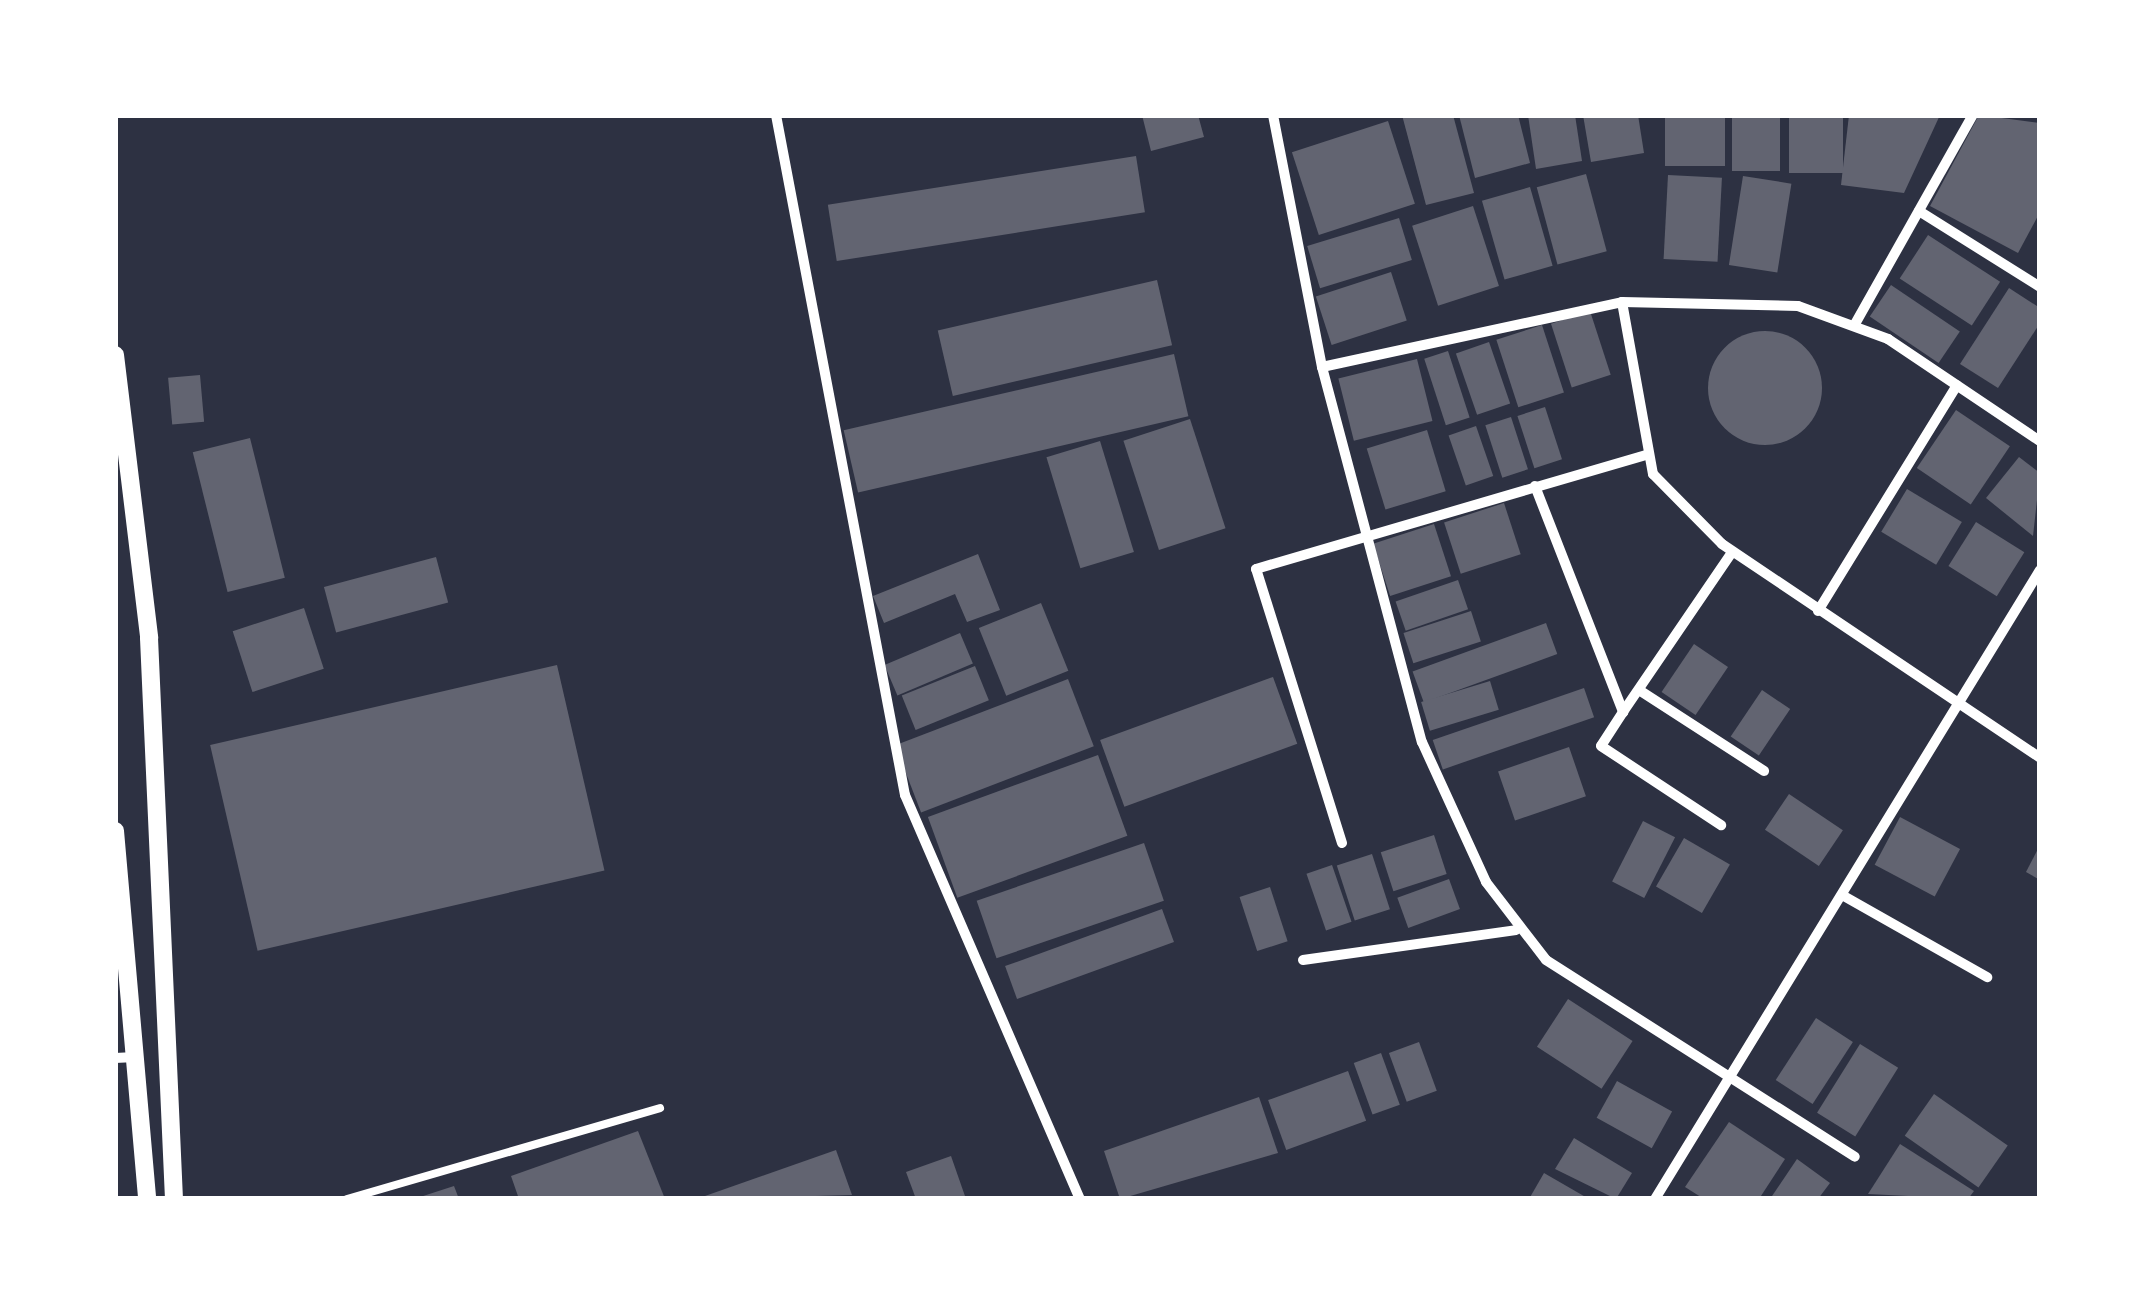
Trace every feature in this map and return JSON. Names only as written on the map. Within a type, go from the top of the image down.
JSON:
[{"type":"street","points":[[776,115],[905,794],[1080,1199]]},
{"type":"street","points":[[1273,115],[1322,367],[1422,742],[1516,930],[1546,960],[1731,1070],[1855,1157]]},
{"type":"street","points":[[1856,324],[1973,115]]},
{"type":"street","points":[[1919,211],[2040,286]]},
{"type":"street","points":[[1322,367],[1622,302],[1798,306],[1856,324],[2040,441]]},
{"type":"street","points":[[1622,302],[1653,474],[1732,552],[1959,709],[2040,758]]},
{"type":"street","points":[[115,356],[122,466],[149,638],[174,1199]]},
{"type":"street","points":[[1818,611],[1957,386]]},
{"type":"street","points":[[1342,843],[1256,570],[1367,533],[1649,454]]},
{"type":"street","points":[[1534,486],[1623,712]]},
{"type":"street","points":[[1721,825],[1601,746],[1732,552]]},
{"type":"street","points":[[1656,1199],[1731,1070],[1959,709],[2040,570]]},
{"type":"street","points":[[1639,690],[1764,772]]},
{"type":"street","points":[[115,831],[147,1199]]},
{"type":"street","points":[[1842,895],[1987,978]]},
{"type":"street","points":[[1303,960],[1516,930]]},
{"type":"street","points":[[115,1058],[135,1057]]},
{"type":"lane","points":[[347,1199],[660,1108]]},
{"type":"building","points":[[1142,115],[1198,115],[1204,137],[1151,151]]},
{"type":"building","points":[[1402,115],[1453,115],[1474,193],[1426,205]]},
{"type":"building","points":[[1459,115],[1518,115],[1530,163],[1475,178]]},
{"type":"building","points":[[1528,115],[1575,115],[1582,161],[1536,169]]},
{"type":"building","points":[[1583,115],[1638,115],[1644,153],[1591,162]]},
{"type":"building","points":[[1665,115],[1725,115],[1725,166],[1665,166]]},
{"type":"building","points":[[1732,115],[1780,115],[1780,171],[1732,171]]},
{"type":"building","points":[[1789,115],[1843,115],[1843,173],[1789,173]]},
{"type":"building","points":[[1849,115],[1940,115],[1904,193],[1841,185]]},
{"type":"building","points":[[1979,115],[2040,123],[2040,212],[2018,253],[1930,206]]},
{"type":"building","points":[[1388,121],[1415,204],[1319,235],[1292,152]]},
{"type":"building","points":[[1136,156],[1145,212],[837,261],[828,205]]},
{"type":"building","points":[[1586,174],[1607,251],[1557,264],[1537,187]]},
{"type":"building","points":[[1668,175],[1722,178],[1718,262],[1664,259]]},
{"type":"building","points":[[1743,176],[1791,184],[1777,273],[1729,265]]},
{"type":"building","points":[[1530,187],[1553,266],[1505,280],[1482,201]]},
{"type":"building","points":[[1473,206],[1499,286],[1438,306],[1412,226]]},
{"type":"building","points":[[1399,218],[1412,260],[1320,288],[1307,246]]},
{"type":"building","points":[[1928,235],[2000,282],[1972,325],[1900,279]]},
{"type":"building","points":[[1391,272],[1407,321],[1332,345],[1316,296]]},
{"type":"building","points":[[1157,280],[1172,345],[953,396],[938,331]]},
{"type":"building","points":[[1891,285],[1960,331],[1939,363],[1870,317]]},
{"type":"building","points":[[2009,288],[2040,308],[2040,323],[1998,388],[1960,364]]},
{"type":"building","points":[[1590,311],[1611,375],[1572,387],[1551,324]]},
{"type":"building","points":[[1542,325],[1564,393],[1518,407],[1496,340]]},
{"type":"building","points":[[1765,331],[1787,335],[1805,348],[1818,366],[1822,388],[1818,410],[1805,428],[1787,441],[1765,445],[1743,441],[1725,428],[1712,410],[1708,388],[1712,366],[1725,348],[1743,335]]},
{"type":"building","points":[[1489,342],[1510,403],[1477,415],[1456,353]]},
{"type":"building","points":[[1448,351],[1470,418],[1446,425],[1424,359]]},
{"type":"building","points":[[1174,354],[1188,416],[858,493],[844,430]]},
{"type":"building","points":[[1417,359],[1432,421],[1354,441],[1338,379]]},
{"type":"building","points":[[200,375],[204,422],[172,425],[168,378]]},
{"type":"building","points":[[1545,407],[1562,459],[1534,468],[1517,416]]},
{"type":"building","points":[[1956,410],[2010,446],[1971,504],[1917,468]]},
{"type":"building","points":[[1511,417],[1528,469],[1502,478],[1485,425]]},
{"type":"building","points":[[1190,419],[1226,528],[1159,550],[1123,441]]},
{"type":"building","points":[[1476,426],[1493,476],[1466,486],[1449,435]]},
{"type":"building","points":[[1427,430],[1446,491],[1385,510],[1367,448]]},
{"type":"building","points":[[250,438],[285,578],[228,592],[193,452]]},
{"type":"building","points":[[1100,441],[1134,552],[1080,568],[1046,457]]},
{"type":"building","points":[[2019,457],[2040,473],[2033,536],[1986,498]]},
{"type":"building","points":[[1907,489],[1962,522],[1936,565],[1881,532]]},
{"type":"building","points":[[1504,503],[1521,554],[1461,574],[1444,522]]},
{"type":"building","points":[[1976,522],[2024,552],[1997,596],[1948,566]]},
{"type":"building","points":[[1434,524],[1451,576],[1390,596],[1373,544]]},
{"type":"building","points":[[978,554],[1000,610],[967,622],[955,594],[884,623],[873,596]]},
{"type":"building","points":[[436,557],[448,602],[336,632],[324,587]]},
{"type":"building","points":[[1458,580],[1468,609],[1406,631],[1396,601]]},
{"type":"building","points":[[1041,603],[1068,671],[1006,696],[979,628]]},
{"type":"building","points":[[304,608],[324,669],[252,692],[233,631]]},
{"type":"building","points":[[1471,611],[1481,641],[1413,663],[1403,633]]},
{"type":"building","points":[[1546,623],[1557,654],[1424,703],[1413,672]]},
{"type":"building","points":[[960,633],[973,663],[897,695],[885,665]]},
{"type":"building","points":[[1694,644],[1728,667],[1696,715],[1662,692]]},
{"type":"building","points":[[557,665],[604,871],[258,951],[210,745]]},
{"type":"building","points":[[975,666],[989,700],[916,730],[902,696]]},
{"type":"building","points":[[1273,677],[1297,744],[1124,807],[1100,740]]},
{"type":"building","points":[[1068,679],[1094,746],[921,813],[895,745]]},
{"type":"building","points":[[1490,681],[1499,710],[1430,731],[1421,702]]},
{"type":"building","points":[[1584,688],[1594,717],[1443,769],[1433,740]]},
{"type":"building","points":[[1762,690],[1790,709],[1759,755],[1731,736]]},
{"type":"building","points":[[1569,747],[1586,796],[1515,821],[1498,771]]},
{"type":"building","points":[[1098,755],[1127,836],[957,898],[928,817]]},
{"type":"building","points":[[1789,794],[1843,830],[1819,866],[1765,830]]},
{"type":"building","points":[[1900,817],[1960,849],[1935,897],[1875,865]]},
{"type":"building","points":[[1643,821],[1675,837],[1644,898],[1612,882]]},
{"type":"building","points":[[1434,835],[1447,874],[1393,891],[1381,852]]},
{"type":"building","points":[[1684,838],[1730,864],[1702,913],[1656,886]]},
{"type":"building","points":[[1144,843],[1164,901],[997,958],[977,901]]},
{"type":"building","points":[[2040,845],[2040,880],[2026,872]]},
{"type":"building","points":[[1372,854],[1390,909],[1355,921],[1337,865]]},
{"type":"building","points":[[1332,865],[1352,922],[1326,931],[1306,874]]},
{"type":"building","points":[[1449,879],[1460,909],[1408,928],[1397,898]]},
{"type":"building","points":[[1270,887],[1288,941],[1257,951],[1240,897]]},
{"type":"building","points":[[1162,909],[1174,942],[1017,999],[1005,966]]},
{"type":"building","points":[[1568,999],[1633,1041],[1602,1089],[1537,1047]]},
{"type":"building","points":[[1816,1018],[1853,1042],[1813,1104],[1776,1080]]},
{"type":"building","points":[[1419,1042],[1437,1091],[1407,1102],[1389,1053]]},
{"type":"building","points":[[1860,1044],[1898,1068],[1855,1137],[1817,1113]]},
{"type":"building","points":[[1381,1053],[1400,1105],[1373,1115],[1354,1063]]},
{"type":"building","points":[[1348,1071],[1366,1121],[1286,1150],[1268,1100]]},
{"type":"building","points":[[1617,1081],[1672,1112],[1652,1148],[1597,1118]]},
{"type":"building","points":[[1934,1094],[2008,1146],[1978,1187],[1905,1136]]},
{"type":"building","points":[[1259,1097],[1278,1153],[1120,1199],[1104,1151]]},
{"type":"building","points":[[1729,1122],[1785,1159],[1759,1199],[1704,1199],[1685,1187]]},
{"type":"building","points":[[638,1131],[665,1199],[519,1199],[511,1176]]},
{"type":"building","points":[[1574,1138],[1632,1173],[1616,1199],[1555,1169]]},
{"type":"building","points":[[1900,1144],[1974,1191],[1968,1199],[1868,1194]]},
{"type":"building","points":[[836,1150],[852,1195],[706,1199],[705,1196]]},
{"type":"building","points":[[951,1156],[966,1199],[916,1199],[906,1172]]},
{"type":"building","points":[[1797,1159],[1830,1183],[1818,1199],[1770,1199]]},
{"type":"building","points":[[1544,1173],[1589,1199],[1529,1199]]},
{"type":"building","points":[[454,1186],[459,1199],[417,1199],[417,1198]]}]
